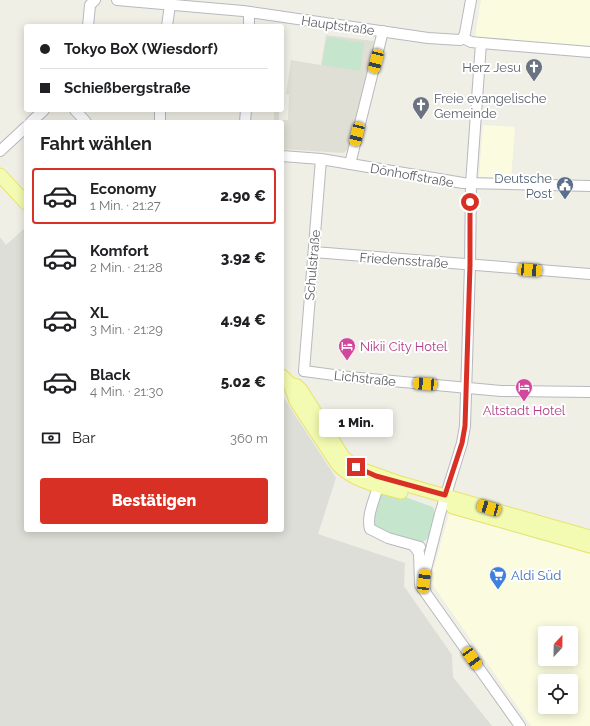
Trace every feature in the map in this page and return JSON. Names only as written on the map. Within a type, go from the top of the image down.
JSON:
[{"type":"main road","points":[[0,175],[24,201]]},
{"type":"main road","points":[[0,186],[24,204]]},
{"type":"main road","points":[[286,380],[296,401],[338,465],[354,477],[378,486],[444,500],[590,536]]},
{"type":"main road","points":[[286,380],[301,390],[343,457],[352,465],[367,472],[444,500],[590,546]]},
{"type":"street","points":[[88,24],[90,6],[95,0]]},
{"type":"street","name":"Hauptstraße","points":[[117,0],[250,12],[428,38],[460,40],[463,38],[471,42],[590,52]]},
{"type":"street","points":[[463,38],[471,4]]},
{"type":"street","points":[[167,24],[170,5]]},
{"type":"street","points":[[249,24],[250,12]]},
{"type":"street","points":[[350,164],[383,31]]},
{"type":"street","points":[[426,593],[424,581],[431,549],[444,500],[462,443],[467,387],[471,184],[481,43]]},
{"type":"street","points":[[33,120],[42,112]]},
{"type":"street","points":[[76,112],[84,120]]},
{"type":"street","points":[[0,142],[10,133],[24,127]]},
{"type":"street","points":[[0,151],[24,129]]},
{"type":"street","name":"Dönhoffstraße","points":[[284,156],[321,159],[471,184],[590,186]]},
{"type":"street","name":"Schulstraße","points":[[304,371],[321,159]]},
{"type":"street","name":"Friedensstraße","points":[[314,252],[590,274]]},
{"type":"street","points":[[286,380],[304,371]]},
{"type":"street","name":"Lichstraße","points":[[304,371],[363,379],[508,391],[590,392]]},
{"type":"street","points":[[378,486],[370,513],[370,529],[388,538],[414,546],[431,549]]},
{"type":"street","points":[[414,546],[418,552],[420,585],[520,726]]},
{"type":"shaded area","points":[[481,0],[590,0],[590,46],[475,37]]},
{"type":"shaded area","points":[[326,35],[374,41],[350,148],[343,153],[284,149],[284,120],[288,120],[289,95],[286,94],[291,60],[321,65]]},
{"type":"shaded area","points":[[327,37],[364,43],[360,71],[322,65]]},
{"type":"shaded area","points":[[274,112],[279,112],[279,120],[274,120]]},
{"type":"shaded area","points":[[483,125],[515,127],[511,178],[479,177]]},
{"type":"shaded area","points":[[24,229],[24,532],[284,532],[284,398],[336,478],[318,534],[405,563],[404,586],[452,655],[453,677],[492,726],[0,726],[0,237],[6,245]]},
{"type":"shaded area","points":[[388,491],[433,507],[435,513],[433,526],[429,535],[424,541],[420,543],[392,536],[379,530],[374,525],[372,517],[375,507],[381,494]]},
{"type":"shaded area","points":[[449,514],[590,554],[590,726],[531,726],[430,581]]},
{"type":"place","name":"Herz Jesu","points":[[534,82]]},
{"type":"place","name":"Freie evangelische Gemeinde","points":[[421,120]]},
{"type":"place","name":"Deutsche Post","points":[[565,200]]},
{"type":"place","name":"Nikii City Hotel","points":[[347,361]]},
{"type":"place","name":"Altstadt Hotel","points":[[524,402]]},
{"type":"place","name":"Aldi Süd","points":[[498,590]]},
{"type":"route","points":[[356,467],[376,476],[445,495],[462,443],[465,426],[470,265],[470,202]]}]
